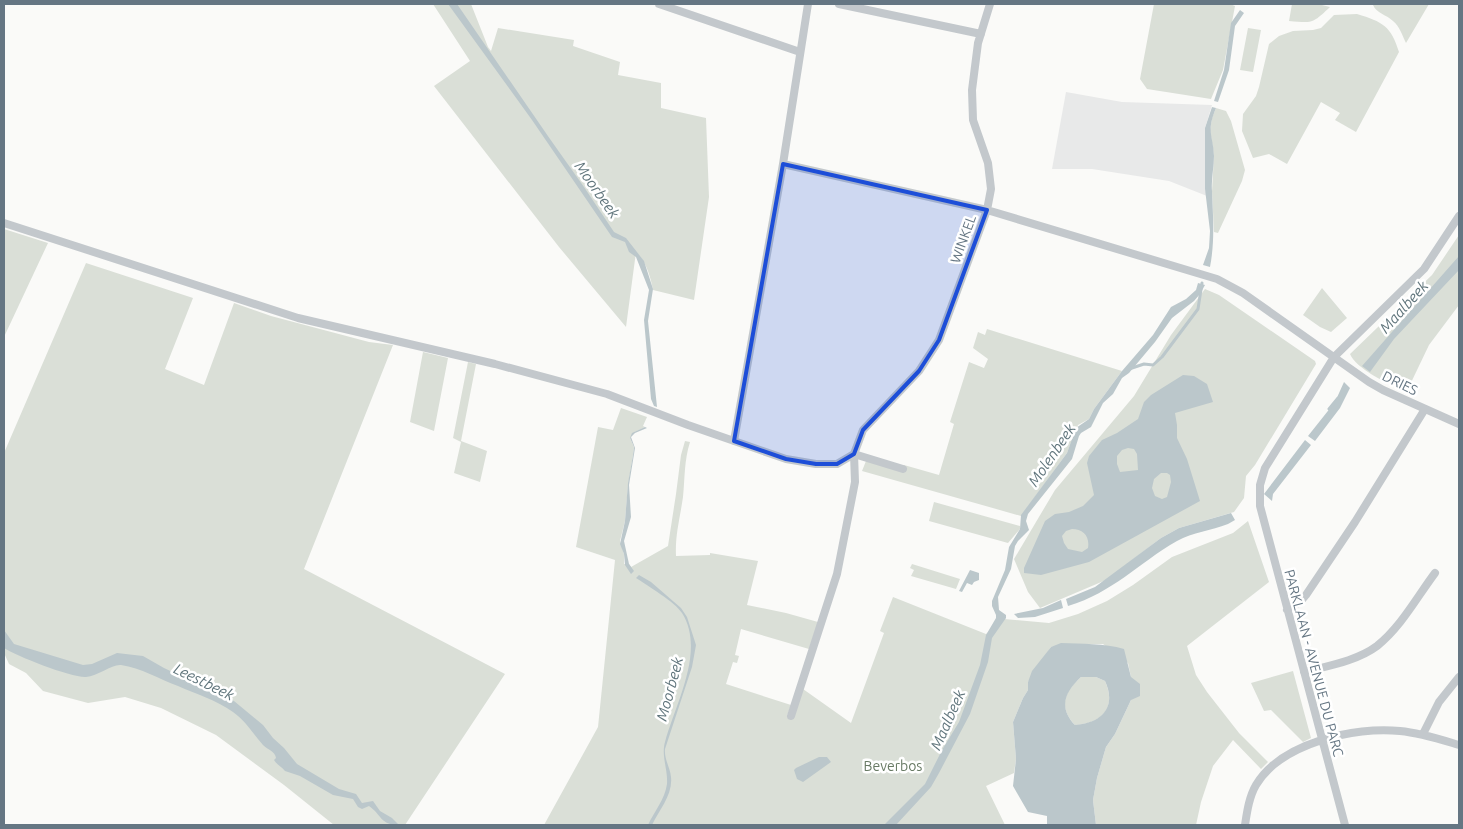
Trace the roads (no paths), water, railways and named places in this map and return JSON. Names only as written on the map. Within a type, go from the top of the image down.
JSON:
[{"type":"street","points":[[659,4],[800,52]]},
{"type":"street","points":[[734,441],[783,164],[808,4]]},
{"type":"street","points":[[839,4],[981,34]]},
{"type":"street","name":"WINKEL","points":[[854,454],[863,430],[918,371],[938,340],[987,210],[991,189],[988,163],[973,120],[972,90],[975,58],[990,4]]},
{"type":"street","name":"DRIES","points":[[783,164],[987,210],[1217,279],[1243,293],[1369,382],[1459,424]]},
{"type":"street","name":"PARKLAAN - AVENUE DU PARC","points":[[1345,825],[1260,506],[1260,485],[1265,468],[1334,357],[1424,269],[1459,216]]},
{"type":"street","points":[[4,224],[298,318],[495,364],[607,394],[786,459],[816,464],[837,464],[854,454],[903,469]]},
{"type":"street","points":[[1287,610],[1300,602],[1306,595],[1355,522],[1425,409]]},
{"type":"street","points":[[791,716],[837,574],[855,482],[854,454]]},
{"type":"street","points":[[1304,672],[1360,655],[1376,646],[1404,615],[1435,572]]},
{"type":"street","points":[[1423,734],[1439,702],[1459,677]]},
{"type":"street","points":[[1245,825],[1247,808],[1256,785],[1269,770],[1291,752],[1353,732],[1374,730],[1423,734],[1459,745]]},
{"type":"waterway","name":"Molenbeek","points":[[1129,369],[1144,364],[1153,365],[1162,357],[1198,309],[1202,283]]},
{"type":"waterway","name":"Maalbeek","points":[[1329,409],[1338,398]]},
{"type":"water label","name":"Moorbeek","points":[[597,190]]},
{"type":"water label","name":"Leestbeek","points":[[204,682]]},
{"type":"water label","name":"Moorbeek","points":[[670,689]]},
{"type":"park label","name":"Beverbos","points":[[893,766]]}]
